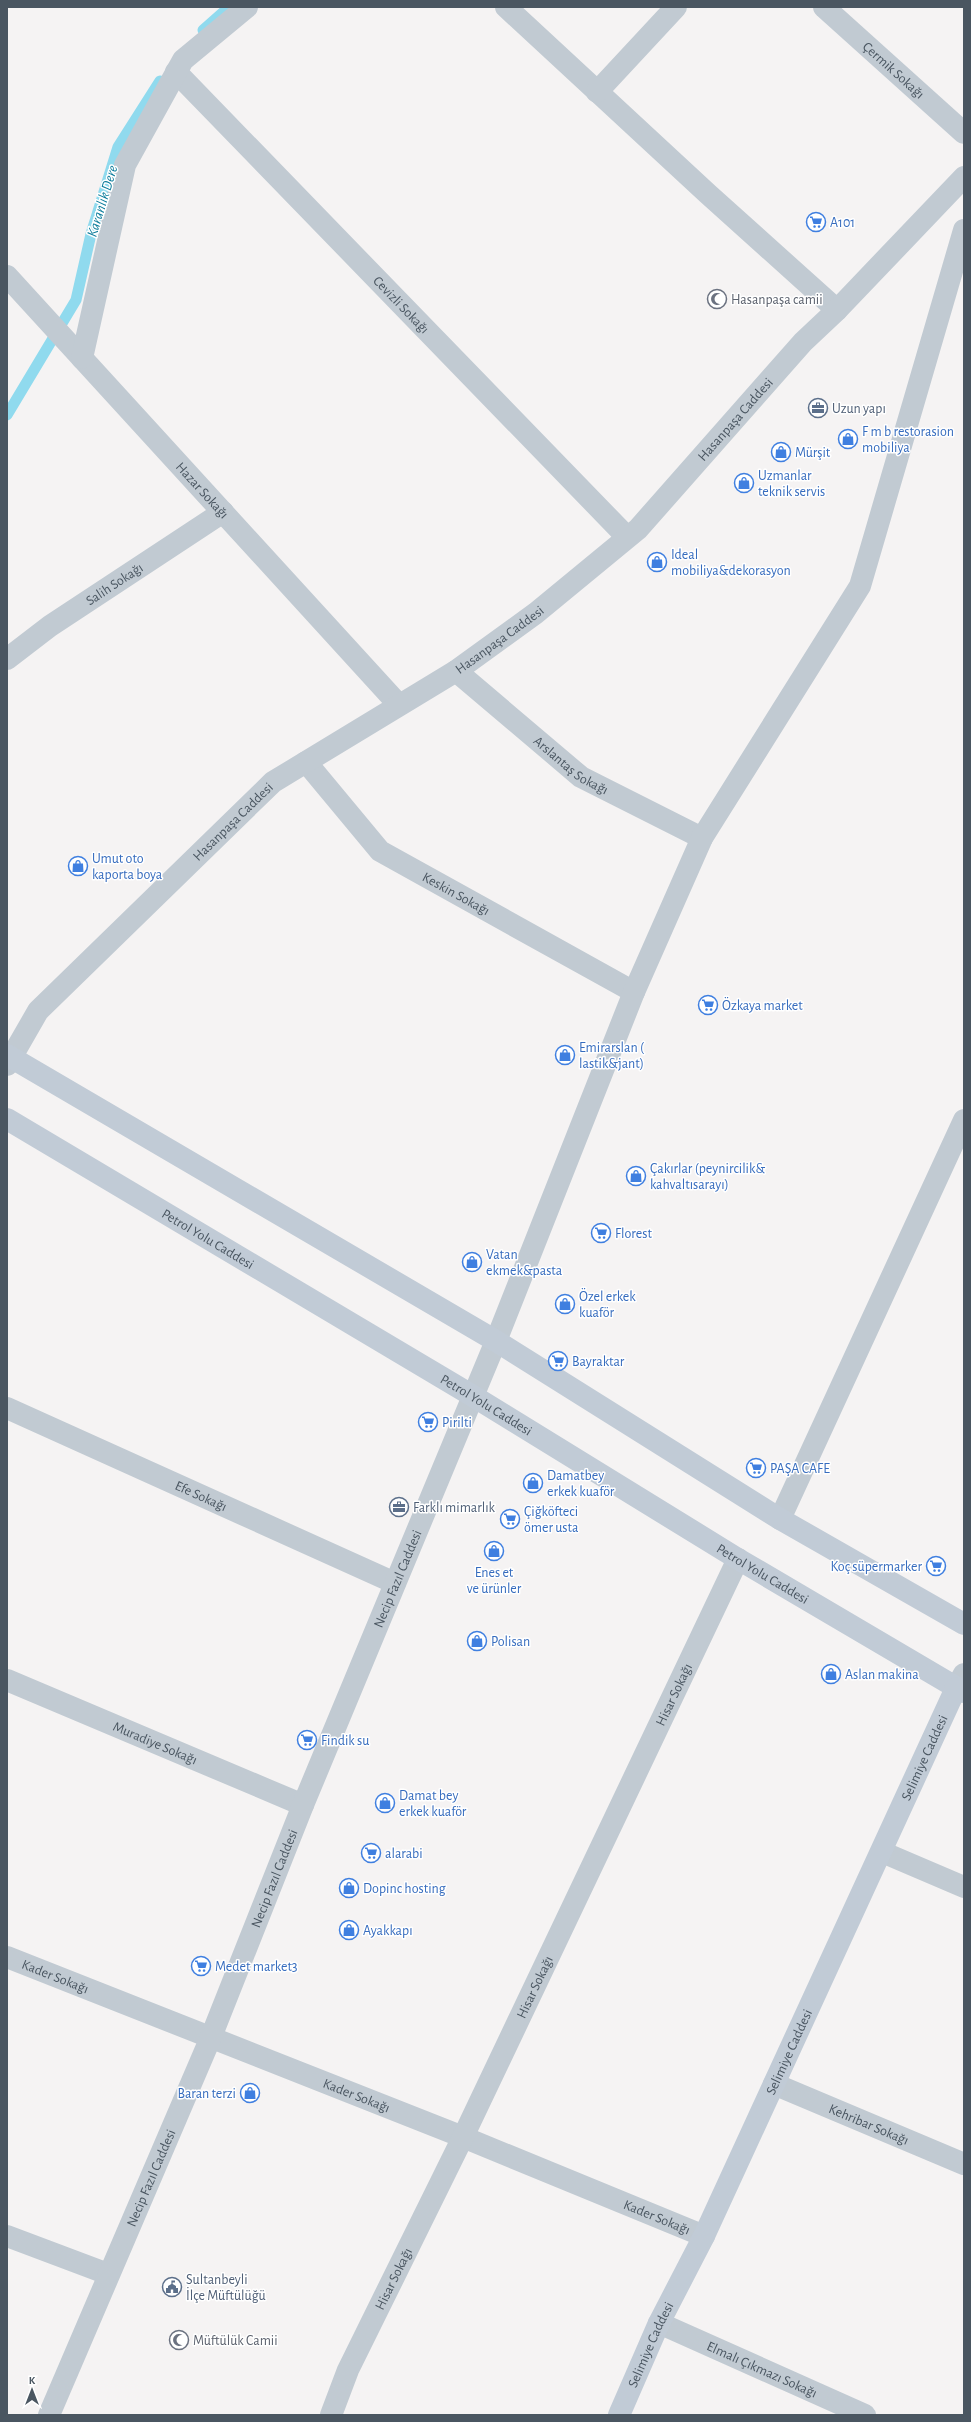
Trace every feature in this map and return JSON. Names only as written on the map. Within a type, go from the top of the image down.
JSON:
[{"type":"main road","points":[[9,1059],[496,1341],[780,1519],[964,1624]]},
{"type":"main road","name":"Petrol Yolu Caddesi","points":[[7,1119],[473,1396],[738,1560],[962,1685]]},
{"type":"main road","name":"Selimiye Caddesi","points":[[619,2415],[659,2323],[704,2236],[882,1852],[962,1685]]},
{"type":"street","points":[[79,354],[125,165],[183,60],[247,7]]},
{"type":"street","points":[[506,7],[597,92],[837,310]]},
{"type":"street","points":[[597,92],[676,7]]},
{"type":"street","name":"Çermik Sokağı","points":[[824,7],[964,133]]},
{"type":"street","name":"Cevizli Sokağı","points":[[176,72],[627,537]]},
{"type":"street","name":"Hasanpaşa Caddesi","points":[[9,1059],[38,1011],[273,782],[456,671],[536,613],[638,528],[803,342],[837,310],[964,177]]},
{"type":"street","name":"Necip Fazıl Caddesi","points":[[49,2415],[108,2274],[211,2037],[303,1805],[496,1341],[634,992],[702,838],[860,586],[964,230]]},
{"type":"street","name":"Hazar Sokağı","points":[[7,276],[399,705]]},
{"type":"street","name":"Salih Sokağı","points":[[7,659],[50,626],[223,512]]},
{"type":"street","name":"Arslantaş Sokağı","points":[[456,671],[581,778],[702,838]]},
{"type":"street","name":"Keskin Sokağı","points":[[306,762],[380,851],[634,992]]},
{"type":"street","points":[[780,1519],[964,1120]]},
{"type":"street","name":"Efe Sokağı","points":[[7,1408],[395,1583]]},
{"type":"street","name":"Hisar Sokağı","points":[[331,2415],[348,2370],[463,2137],[738,1560]]},
{"type":"street","name":"Muradiye Sokağı","points":[[7,1680],[303,1805]]},
{"type":"street","points":[[882,1852],[964,1887]]},
{"type":"street","name":"Kader Sokağı","points":[[7,1957],[463,2137],[704,2236]]},
{"type":"street","name":"Kehribar Sokağı","points":[[774,2084],[964,2164]]},
{"type":"street","points":[[7,2236],[108,2274]]},
{"type":"street","name":"Elmalı Çıkmazı Sokağı","points":[[659,2323],[865,2415]]},
{"type":"waterway","name":"Karanlık Dere","points":[[203,30],[229,7]]},
{"type":"waterway","name":"Karanlık Dere","points":[[7,415],[76,300],[91,234],[118,147],[160,81]]},
{"type":"place","name":"A101","points":[[816,222]]},
{"type":"place","name":"Hasanpaşa camii","points":[[717,299]]},
{"type":"place","name":"Uzun yapı","points":[[818,408]]},
{"type":"place","name":"F m b restorasion mobiliya","points":[[848,439]]},
{"type":"place","name":"Mürşit","points":[[781,452]]},
{"type":"place","name":"Uzmanlar teknik servis","points":[[744,483]]},
{"type":"place","name":"Ideal mobiliya&dekorasyon","points":[[657,562]]},
{"type":"place","name":"Umut oto kaporta boya","points":[[78,866]]},
{"type":"place","name":"Özkaya market","points":[[708,1005]]},
{"type":"place","name":"Emirarslan ( lastik&jant)","points":[[565,1055]]},
{"type":"place","name":"Çakırlar (peynircilik& kahvaltısarayı)","points":[[636,1176]]},
{"type":"place","name":"Florest","points":[[601,1233]]},
{"type":"place","name":"Vatan ekmek&pasta","points":[[472,1262]]},
{"type":"place","name":"Özel erkek kuaför","points":[[565,1304]]},
{"type":"place","name":"Bayraktar","points":[[558,1361]]},
{"type":"place","name":"Pirilti","points":[[428,1422]]},
{"type":"place","name":"PAŞA CAFE","points":[[756,1468]]},
{"type":"place","name":"Damatbey erkek kuaför","points":[[533,1483]]},
{"type":"place","name":"Farklı mimarlık","points":[[399,1507]]},
{"type":"place","name":"Çiğköfteci ömer usta","points":[[510,1519]]},
{"type":"place","name":"Enes et ve ürünler","points":[[494,1551]]},
{"type":"place","name":"Koç süpermarker","points":[[936,1566]]},
{"type":"place","name":"Polisan","points":[[477,1641]]},
{"type":"place","name":"Aslan makina","points":[[831,1674]]},
{"type":"place","name":"Findik su","points":[[307,1740]]},
{"type":"place","name":"Damat bey erkek kuaför","points":[[385,1803]]},
{"type":"place","name":"alarabi","points":[[371,1853]]},
{"type":"place","name":"Dopinc hosting","points":[[349,1888]]},
{"type":"place","name":"Ayakkapı","points":[[349,1930]]},
{"type":"place","name":"Medet market3","points":[[201,1966]]},
{"type":"place","name":"Baran terzi","points":[[250,2093]]},
{"type":"place","name":"Sultanbeyli İlçe Müftülüğü","points":[[172,2287]]},
{"type":"place","name":"Müftülük Camii","points":[[179,2340]]}]
